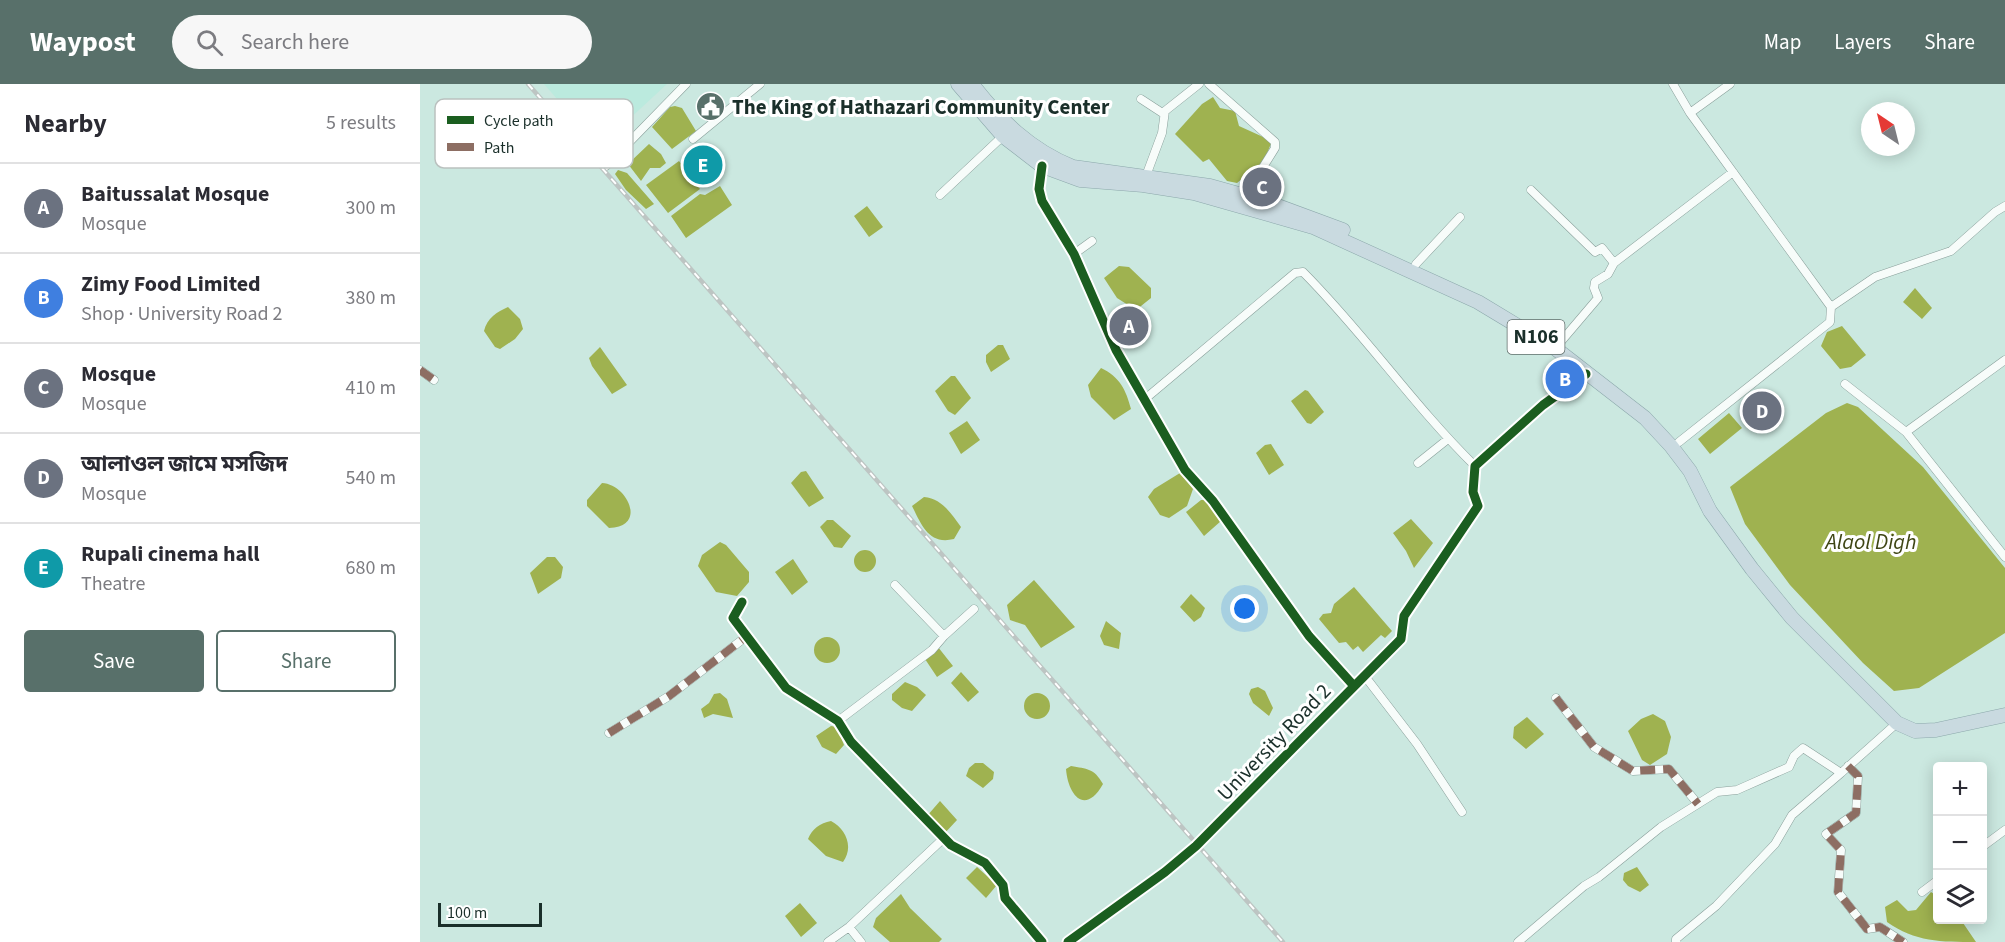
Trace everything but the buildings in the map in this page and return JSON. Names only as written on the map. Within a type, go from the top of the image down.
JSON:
[{"type":"highway","name":"N106","points":[[958,84],[1003,136],[1042,166],[1080,180],[1143,184],[1194,193],[1313,227],[1478,302],[1556,350],[1645,418],[1671,446],[1690,471],[1710,512],[1752,569],[1792,618],[1896,723]]},
{"type":"highway","name":"N106","points":[[972,84],[1011,128],[1053,159],[1073,167],[1210,186],[1325,222],[1496,303],[1648,410],[1679,442],[1702,476],[1725,519],[1767,578],[1805,621],[1897,711],[1911,720],[1931,722],[2005,707]]},
{"type":"highway","points":[[1896,723],[1915,731],[1936,730],[2005,716]]},
{"type":"street","points":[[633,138],[686,84]]},
{"type":"street","points":[[693,139],[759,84]]},
{"type":"street","points":[[1146,176],[1162,133],[1164,114],[1198,84]]},
{"type":"street","points":[[1209,84],[1275,142],[1275,148],[1245,196]]},
{"type":"street","points":[[1673,84],[1690,113],[1831,307],[1830,322],[1679,442]]},
{"type":"street","points":[[1690,113],[1730,84]]},
{"type":"street","points":[[1141,99],[1164,114]]},
{"type":"street","points":[[940,195],[1003,136]]},
{"type":"street","points":[[1042,166],[1039,189],[1042,201],[1074,254],[1116,350],[1185,470],[1213,501],[1309,636],[1354,686]]},
{"type":"street","points":[[1558,345],[1598,298],[1595,282],[1608,274],[1614,263],[1733,172]]},
{"type":"street","points":[[1532,190],[1595,252],[1602,248],[1614,263]]},
{"type":"street","points":[[1831,307],[1875,277],[1951,251],[2005,206]]},
{"type":"street","points":[[1416,264],[1460,217]]},
{"type":"street","points":[[1074,254],[1092,241]]},
{"type":"street","points":[[1145,399],[1295,273],[1303,272],[1336,305],[1448,439],[1475,466],[1543,405],[1586,374]]},
{"type":"street","points":[[1906,432],[2005,360]]},
{"type":"street","points":[[420,370],[434,381]]},
{"type":"street","points":[[1845,384],[1906,432],[2005,557]]},
{"type":"street","points":[[1418,463],[1448,439]]},
{"type":"street","name":"University Road 2","points":[[1068,942],[1165,872],[1196,846],[1401,639],[1404,616],[1478,506],[1473,492],[1475,466]]},
{"type":"street","points":[[895,585],[944,636]]},
{"type":"street","points":[[742,602],[732,618],[786,688],[838,721],[850,742],[951,845],[985,862],[1003,885],[1005,898],[1042,942]]},
{"type":"street","points":[[838,721],[904,672],[974,609]]},
{"type":"street","points":[[609,733],[669,696],[747,636]]},
{"type":"street","points":[[1364,675],[1417,744],[1462,812]]},
{"type":"street","points":[[1556,698],[1594,747],[1633,771],[1669,769],[1698,804]]},
{"type":"street","points":[[1676,942],[1676,939],[1716,906],[1752,870],[1775,844],[1792,815],[1896,723]]},
{"type":"street","points":[[1518,942],[1584,886],[1599,877],[1661,827],[1717,792],[1737,790],[1789,767],[1794,756],[1803,748],[1841,773]]},
{"type":"street","points":[[1848,766],[1858,776],[1856,813],[1826,834],[1841,850],[1838,892],[1867,928],[1880,927],[1902,942]]},
{"type":"street","points":[[1987,844],[2005,830]]},
{"type":"street","points":[[828,942],[849,927],[944,838]]},
{"type":"street","points":[[1922,892],[1933,884]]},
{"type":"street","points":[[849,927],[861,942]]},
{"type":"shaded area","points":[[544,84],[667,84],[633,116],[633,99],[557,99]]},
{"type":"water","points":[[1213,97],[1220,108],[1235,111],[1239,126],[1272,141],[1264,161],[1237,183],[1227,181],[1209,159],[1203,162],[1175,134],[1202,104]]},
{"type":"water","points":[[670,107],[682,108],[696,131],[672,149],[652,127]]},
{"type":"water","points":[[649,144],[661,154],[666,163],[660,168],[650,168],[641,181],[631,168],[633,168],[633,159]]},
{"type":"water","points":[[679,161],[700,189],[668,213],[646,185]]},
{"type":"water","points":[[618,170],[627,173],[654,204],[646,209],[626,190],[615,174]]},
{"type":"water","points":[[720,186],[732,205],[686,238],[671,216],[700,194],[705,195]]},
{"type":"water","points":[[867,206],[883,227],[869,237],[854,216]]},
{"type":"water","points":[[1119,266],[1129,267],[1151,288],[1151,298],[1136,310],[1117,298],[1104,278]]},
{"type":"water","points":[[1915,288],[1932,308],[1922,319],[1903,302]]},
{"type":"water","points":[[508,307],[520,319],[523,329],[515,339],[500,349],[495,347],[484,331],[487,322],[493,316]]},
{"type":"water","points":[[1842,326],[1866,355],[1851,367],[1840,369],[1821,346],[1827,332]]},
{"type":"water","points":[[998,345],[1003,345],[1010,359],[991,372],[986,362],[986,355]]},
{"type":"water","points":[[600,347],[627,385],[612,394],[589,358]]},
{"type":"water","points":[[1101,368],[1121,385],[1131,409],[1114,420],[1091,397],[1088,385]]},
{"type":"water","points":[[951,376],[955,376],[971,398],[955,415],[948,411],[935,391]]},
{"type":"water","points":[[1305,390],[1324,412],[1311,424],[1307,423],[1291,401]]},
{"type":"water","name":"Alaol Digh","points":[[1847,403],[1858,407],[1923,467],[2005,568],[2005,633],[1919,688],[1894,691],[1863,663],[1790,585],[1745,524],[1730,487],[1826,413]]},
{"type":"water","points":[[1729,413],[1742,428],[1710,454],[1698,439]]},
{"type":"water","points":[[967,421],[980,440],[961,454],[949,433]]},
{"type":"water","points":[[1271,444],[1284,465],[1269,475],[1256,453],[1265,445]]},
{"type":"water","points":[[806,471],[824,498],[809,507],[791,483],[801,472]]},
{"type":"water","points":[[1180,473],[1193,489],[1187,506],[1169,518],[1160,515],[1148,497],[1154,489]]},
{"type":"water","points":[[602,483],[619,490],[630,506],[631,514],[628,521],[621,526],[609,528],[587,506],[587,500]]},
{"type":"water","points":[[924,497],[941,503],[961,527],[954,539],[938,539],[923,527],[912,506]]},
{"type":"water","points":[[1201,500],[1206,500],[1221,521],[1204,536],[1186,512]]},
{"type":"water","points":[[1411,519],[1433,543],[1414,568],[1406,551],[1393,533]]},
{"type":"water","points":[[827,520],[833,520],[851,536],[842,548],[834,547],[820,527]]},
{"type":"water","points":[[720,542],[726,545],[749,572],[749,582],[737,596],[716,592],[698,566],[702,555]]},
{"type":"water","points":[[861,550],[869,550],[876,557],[876,565],[869,572],[861,572],[854,565],[854,557]]},
{"type":"water","points":[[547,557],[555,557],[563,567],[561,578],[538,594],[530,573]]},
{"type":"water","points":[[793,559],[808,582],[792,595],[775,572]]},
{"type":"water","points":[[1034,580],[1075,627],[1041,648],[1025,625],[1010,620],[1007,605]]},
{"type":"water","points":[[1354,587],[1392,631],[1385,638],[1381,635],[1363,652],[1358,646],[1353,650],[1346,642],[1339,643],[1319,619],[1323,614],[1331,613],[1334,604]]},
{"type":"water","points":[[1191,594],[1205,608],[1201,617],[1194,622],[1180,607]]},
{"type":"water","points":[[1106,621],[1121,633],[1119,649],[1104,645],[1100,636]]},
{"type":"water","points":[[827,637],[836,641],[840,650],[836,659],[827,663],[818,659],[814,650],[818,641]]},
{"type":"water","points":[[938,647],[953,666],[937,677],[925,659]]},
{"type":"water","points":[[961,672],[979,692],[968,702],[951,683]]},
{"type":"water","points":[[905,682],[917,687],[926,695],[912,711],[902,708],[892,700],[892,694]]},
{"type":"water","points":[[1258,687],[1265,691],[1273,708],[1269,716],[1253,703],[1249,694],[1251,689]]},
{"type":"water","points":[[720,693],[727,699],[733,718],[713,714],[704,718],[701,709],[709,703],[714,694]]},
{"type":"water","points":[[1037,693],[1046,697],[1050,706],[1046,715],[1037,719],[1028,715],[1024,706],[1028,697]]},
{"type":"water","points":[[1653,714],[1665,721],[1671,737],[1667,754],[1650,765],[1642,760],[1628,731],[1641,719]]},
{"type":"water","points":[[1527,717],[1544,734],[1526,749],[1513,738],[1514,727]]},
{"type":"water","points":[[831,726],[837,727],[844,745],[836,754],[822,747],[816,736]]},
{"type":"water","points":[[975,763],[983,763],[994,772],[993,779],[983,788],[966,776],[969,768]]},
{"type":"water","points":[[1071,766],[1093,772],[1103,784],[1090,799],[1084,800],[1074,794],[1066,769]]},
{"type":"water","points":[[940,801],[957,820],[944,834],[927,816]]},
{"type":"water","points":[[831,821],[841,829],[847,839],[848,850],[843,862],[826,856],[808,839],[817,827]]},
{"type":"water","points":[[977,867],[997,885],[986,898],[966,878]]},
{"type":"water","points":[[1637,867],[1649,885],[1640,892],[1628,886],[1623,880],[1624,873]]},
{"type":"water","points":[[1931,892],[1933,893],[1933,924],[1964,924],[1976,942],[1929,940],[1908,934],[1887,922],[1885,907],[1897,900],[1908,911],[1916,910]]},
{"type":"water","points":[[901,894],[910,908],[942,939],[939,942],[890,942],[873,927],[876,918]]},
{"type":"water","points":[[800,903],[817,923],[801,937],[785,916]]},
{"type":"railway","points":[[528,84],[541,99]]},
{"type":"railway","points":[[602,168],[1283,942]]},
{"type":"marked path","points":[[420,370],[434,380]]},
{"type":"marked path","points":[[609,733],[669,696],[747,636]]},
{"type":"marked path","points":[[1556,698],[1594,747],[1633,771],[1669,769],[1698,804]]},
{"type":"marked path","points":[[1848,766],[1858,776],[1856,813],[1826,834],[1841,850],[1838,892],[1867,929],[1880,927],[1903,942]]},
{"type":"cycle path","points":[[1042,166],[1039,189],[1042,201],[1074,254],[1116,350],[1185,470],[1213,501],[1309,636],[1354,686]]},
{"type":"cycle path","points":[[1068,942],[1165,872],[1196,846],[1401,639],[1404,616],[1478,506],[1473,492],[1475,466],[1543,405],[1586,374]]},
{"type":"cycle path","points":[[742,602],[733,618],[786,688],[838,721],[851,742],[951,845],[985,863],[1003,885],[1005,898],[1042,942]]},
{"type":"place","name":"The King of Hathazari Community Center","points":[[711,107]]},
{"type":"place","name":"Rupali cinema hall","points":[[703,165]]},
{"type":"place","name":"Mosque","points":[[1262,187]]},
{"type":"place","name":"Baitussalat Mosque","points":[[1129,326]]},
{"type":"place","name":"Zimy Food Limited","points":[[1565,379]]},
{"type":"place","name":"আলাওল জামে মসজিদ","points":[[1762,411]]}]
